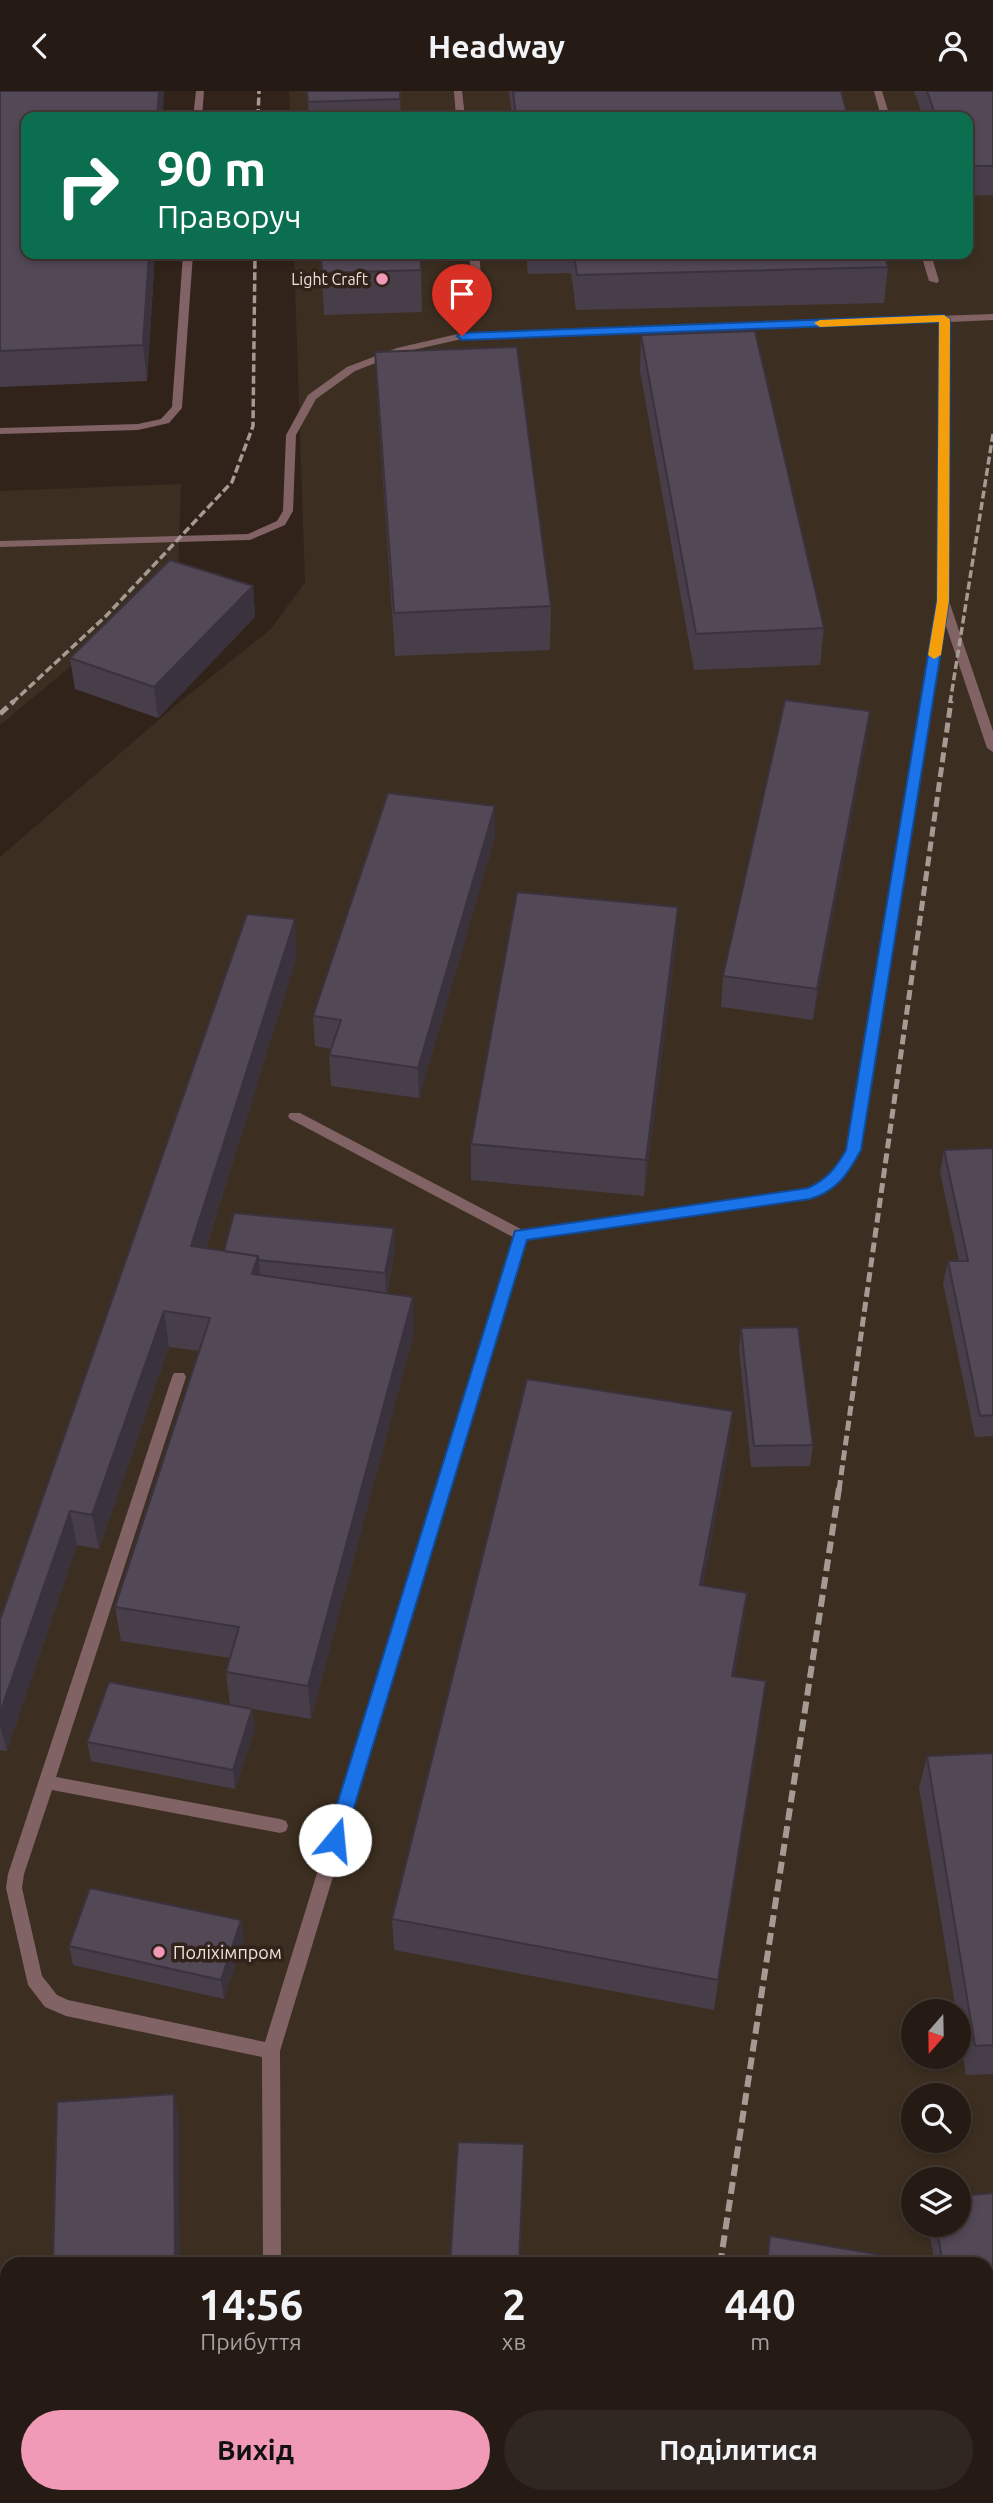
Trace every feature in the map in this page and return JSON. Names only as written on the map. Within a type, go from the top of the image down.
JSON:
[{"type":"lane","points":[[198,112],[200,91]]},
{"type":"lane","points":[[458,91],[460,112]]},
{"type":"lane","points":[[878,91],[884,112]]},
{"type":"lane","points":[[0,431],[138,427],[165,421],[177,408],[188,259]]},
{"type":"lane","points":[[474,259],[478,294]]},
{"type":"lane","points":[[927,259],[934,281]]},
{"type":"lane","points":[[0,544],[250,537],[267,532],[281,523],[288,511],[291,435],[312,397],[351,369],[401,350],[462,336],[993,317]]},
{"type":"lane","points":[[295,1116],[521,1235],[810,1193],[828,1186],[844,1168],[853,1150],[943,601],[944,319]]},
{"type":"lane","points":[[943,601],[993,748]]},
{"type":"lane","points":[[272,2257],[271,2051],[521,1235]]},
{"type":"lane","points":[[179,1377],[14,1881],[34,1979],[39,1990],[51,2001],[66,2008],[271,2051]]},
{"type":"lane","points":[[46,1781],[280,1826]]},
{"type":"shaded area","points":[[289,91],[993,91],[993,2257],[0,2257],[0,857],[176,705],[271,629],[305,582],[294,259],[973,259],[973,112],[290,112]]},
{"type":"shaded area","points":[[181,484],[178,577],[0,725],[0,491]]},
{"type":"building","points":[[0,91],[159,91],[157,112],[21,112],[21,259],[149,259],[143,345],[0,351]]},
{"type":"building","points":[[307,91],[400,91],[400,99],[308,102]]},
{"type":"building","points":[[513,91],[841,91],[847,112],[515,112]]},
{"type":"building","points":[[927,91],[993,91],[993,166],[973,166],[973,112],[934,112]]},
{"type":"building","points":[[321,259],[420,259],[421,270],[322,273]]},
{"type":"building","points":[[575,259],[886,259],[888,267],[577,275]]},
{"type":"building","points":[[755,331],[824,628],[696,634],[641,335]]},
{"type":"building","points":[[517,347],[551,606],[394,613],[375,352]]},
{"type":"building","points":[[170,560],[253,586],[154,687],[70,658]]},
{"type":"building","points":[[785,700],[870,711],[817,989],[723,976]]},
{"type":"building","points":[[388,793],[495,806],[418,1068],[329,1055],[341,1020],[313,1016]]},
{"type":"building","points":[[517,892],[678,907],[646,1160],[471,1144]]},
{"type":"building","points":[[247,914],[295,919],[191,1246],[258,1256],[252,1274],[413,1297],[308,1686],[226,1672],[239,1627],[115,1607],[210,1318],[164,1311],[92,1515],[70,1511],[0,1713],[0,1620]]},
{"type":"building","points":[[993,1148],[993,1415],[980,1416],[948,1261],[968,1261],[944,1150]]},
{"type":"building","points":[[234,1213],[394,1228],[385,1273],[259,1260],[258,1256],[224,1251]]},
{"type":"building","points":[[798,1327],[813,1445],[754,1446],[741,1328]]},
{"type":"building","points":[[527,1379],[733,1411],[700,1585],[747,1593],[732,1676],[766,1681],[718,1980],[392,1919]]},
{"type":"building","points":[[109,1682],[252,1709],[233,1770],[87,1742]]},
{"type":"building","points":[[993,1753],[993,2045],[975,2046],[971,1999],[967,1999],[927,1756]]},
{"type":"building","name":"Поліхімпром","points":[[90,1888],[241,1920],[221,1980],[69,1946]]},
{"type":"building","points":[[174,2094],[175,2257],[53,2257],[57,2102]]},
{"type":"building","points":[[458,2142],[524,2144],[519,2257],[451,2257]]},
{"type":"building","points":[[993,2193],[993,2257],[942,2257],[938,2237],[971,2237],[971,2195]]},
{"type":"building","points":[[770,2236],[893,2257],[768,2257]]},
{"type":"railway","points":[[258,112],[259,91]]},
{"type":"railway","points":[[12,703],[106,616],[232,482],[253,426],[255,259]]},
{"type":"railway","points":[[950,703],[993,434]]},
{"type":"railway","points":[[0,714],[14,701]]},
{"type":"railway","points":[[839,1490],[951,701]]},
{"type":"railway","points":[[721,2257],[839,1488]]},
{"type":"slow traffic","points":[[820,323],[944,319],[943,601],[934,655]]},
{"type":"place","name":"Light Craft","points":[[382,279]]},
{"type":"place","name":"Поліхімпром","points":[[159,1952]]},
{"type":"route","points":[[335,1840],[521,1235],[810,1193],[828,1186],[844,1168],[853,1150],[943,601],[944,319],[462,336]]}]
